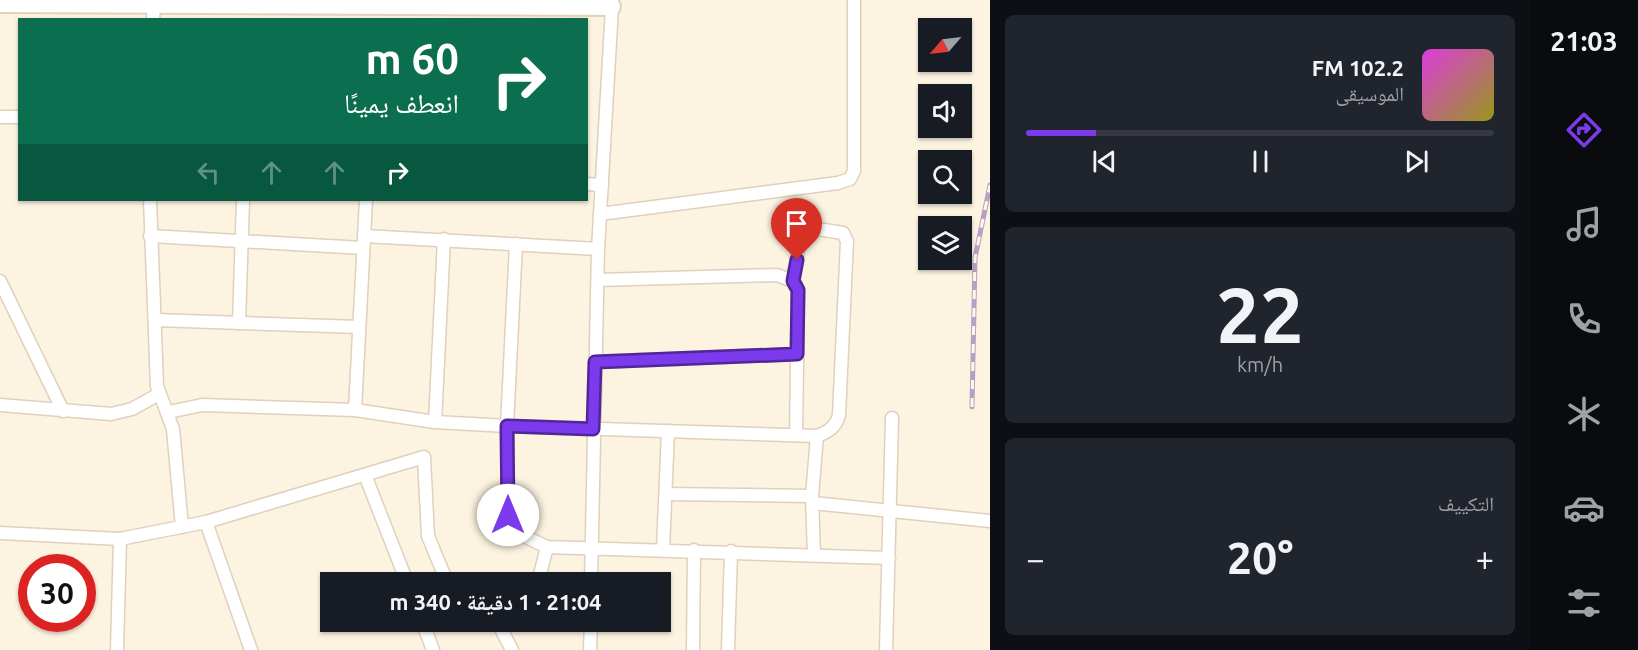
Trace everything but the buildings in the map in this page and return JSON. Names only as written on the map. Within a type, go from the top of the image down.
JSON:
[{"type":"street","points":[[600,214],[838,183],[850,179],[854,171],[854,0]]},
{"type":"street","points":[[0,4],[154,12],[375,13],[456,8],[527,13],[610,4],[598,249],[591,572]]},
{"type":"street","points":[[0,117],[18,117]]},
{"type":"street","points":[[588,184],[602,185]]},
{"type":"street","points":[[150,201],[156,375],[159,394],[169,412],[173,429],[182,527]]},
{"type":"street","points":[[239,323],[243,201]]},
{"type":"street","points":[[355,410],[366,201]]},
{"type":"street","points":[[169,412],[202,405],[355,410],[435,422],[817,436],[837,423],[839,415],[847,241],[843,233],[812,228],[804,231],[800,239],[793,281],[798,290],[796,435]]},
{"type":"street","points":[[150,236],[364,242],[444,239],[598,249]]},
{"type":"street","points":[[435,422],[444,239]]},
{"type":"street","points":[[516,244],[507,426],[508,515],[512,525],[519,533],[548,547],[731,551],[889,558]]},
{"type":"street","points":[[598,280],[777,275],[793,281]]},
{"type":"street","points":[[0,281],[63,411]]},
{"type":"street","points":[[155,320],[359,327]]},
{"type":"street","points":[[595,362],[797,354]]},
{"type":"street","points":[[0,405],[111,414],[123,413],[159,394]]},
{"type":"street","points":[[886,650],[892,417]]},
{"type":"street","points":[[663,549],[668,431]]},
{"type":"street","points":[[814,555],[813,499],[817,436]]},
{"type":"street","points":[[0,533],[120,539],[206,522],[424,457],[428,536],[443,572]]},
{"type":"street","points":[[365,475],[402,572]]},
{"type":"street","points":[[666,494],[813,499],[890,512],[990,521]]},
{"type":"street","points":[[206,522],[251,650]]},
{"type":"street","points":[[117,650],[120,539]]},
{"type":"street","points":[[541,572],[548,547]]},
{"type":"street","points":[[693,650],[694,550]]},
{"type":"street","points":[[728,650],[731,551]]},
{"type":"street","points":[[426,632],[433,650]]},
{"type":"street","points":[[503,632],[512,650]]},
{"type":"street","points":[[590,650],[591,632]]},
{"type":"railway","points":[[972,407],[975,258],[990,185]]},
{"type":"route","points":[[508,515],[507,426],[593,429],[595,362],[797,354],[798,290],[793,281],[797,260]]}]
